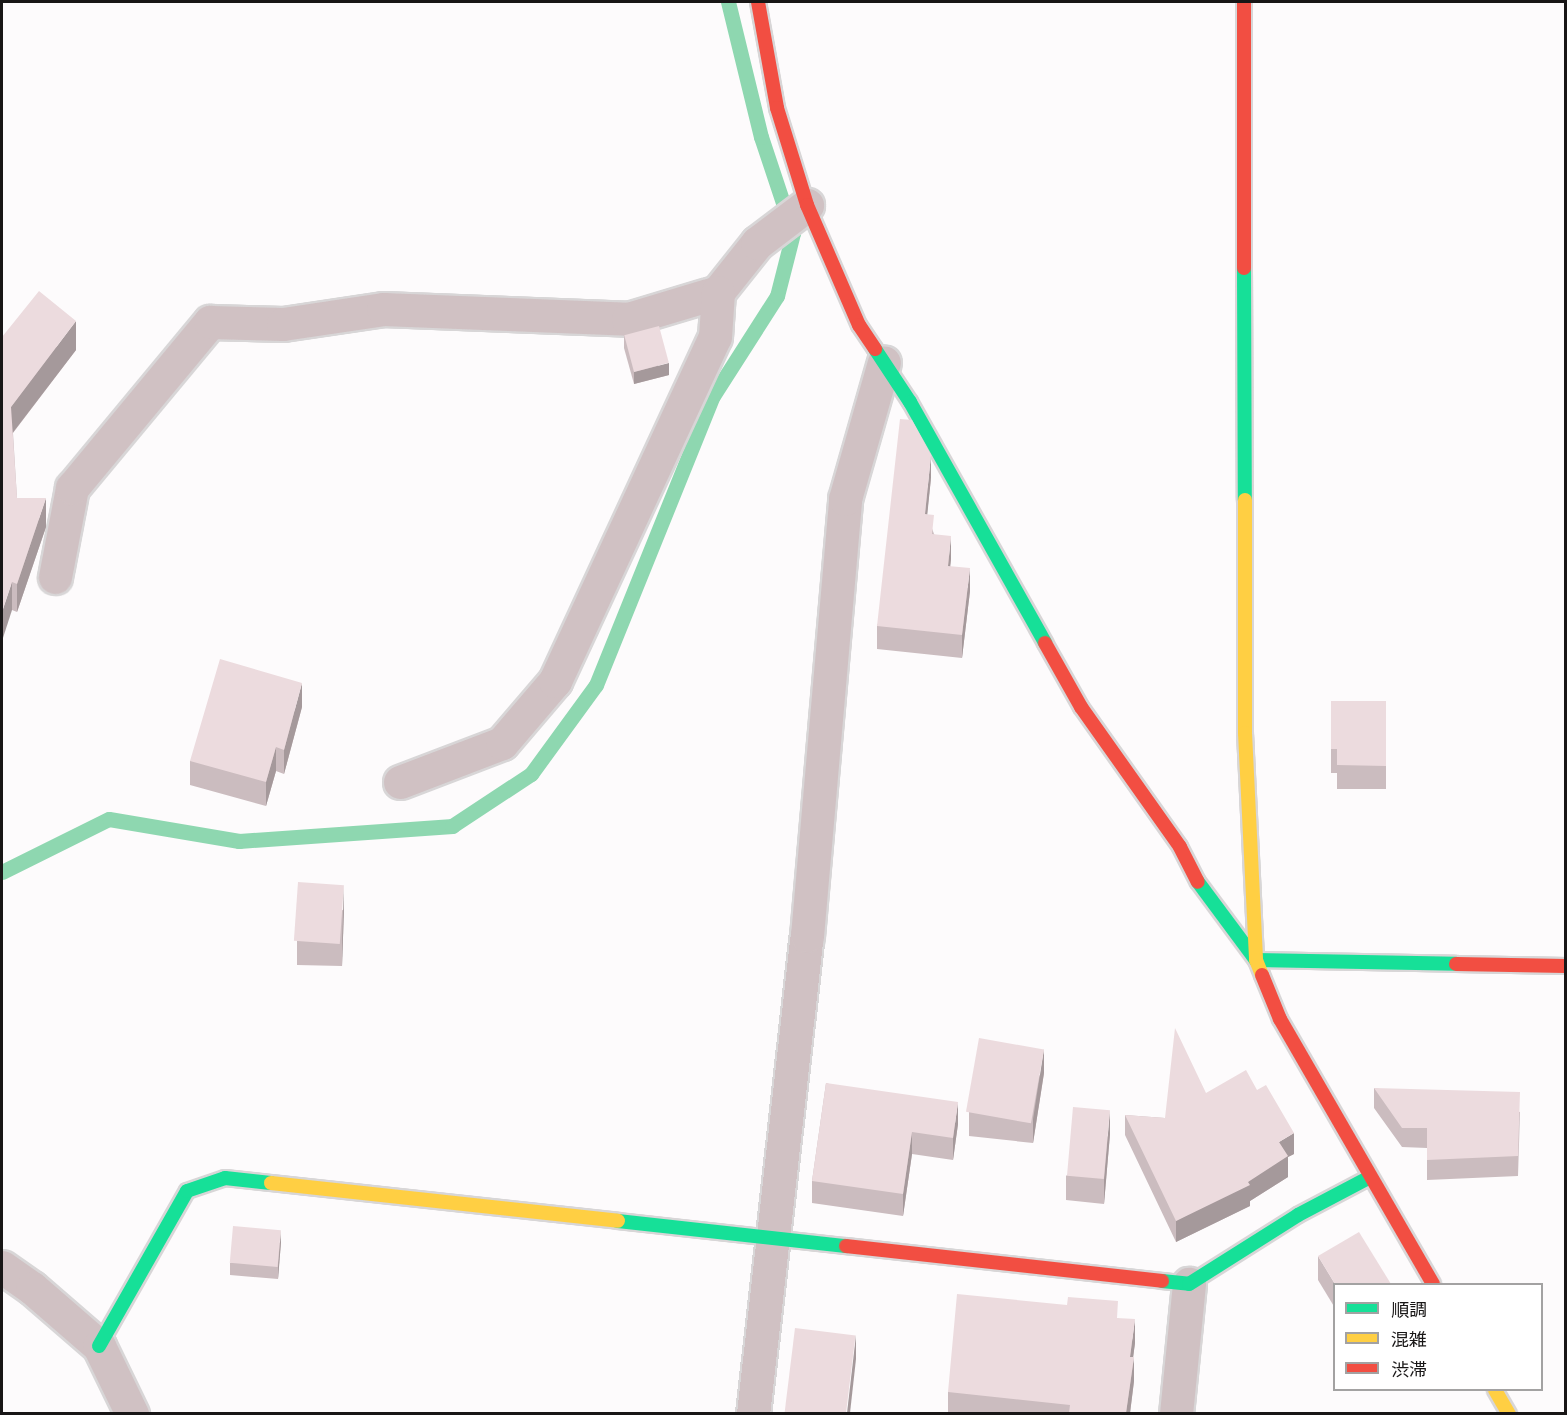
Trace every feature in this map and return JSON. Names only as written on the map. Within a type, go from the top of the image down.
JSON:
[{"type":"street","points":[[758,2],[777,108],[807,205],[859,325],[884,362],[1081,707],[1180,847],[1202,890],[1256,960],[1280,1019],[1432,1283]]},
{"type":"street","points":[[1244,2],[1245,733],[1256,960]]},
{"type":"street","points":[[400,782],[502,743],[555,681],[715,337],[718,292],[757,243],[807,205]]},
{"type":"street","points":[[55,577],[72,488],[210,322],[283,324],[383,309],[628,319],[718,292]]},
{"type":"street","points":[[753,1413],[770,1238],[807,936],[846,499],[884,362]]},
{"type":"street","points":[[1256,960],[1566,966]]},
{"type":"street","points":[[99,1346],[187,1191],[225,1178],[1189,1284],[1298,1215],[1370,1177]]},
{"type":"street","points":[[2,1267],[32,1288],[99,1346],[132,1413]]},
{"type":"street","points":[[1176,1413],[1189,1284]]},
{"type":"street","points":[[1496,1391],[1509,1413]]},
{"type":"building","points":[[39,291],[76,321],[11,407],[17,498],[46,498],[17,584],[12,582],[2,612],[2,337]]},
{"type":"building","points":[[659,326],[669,363],[634,372],[624,335]]},
{"type":"building","points":[[900,419],[912,420],[931,455],[925,514],[934,515],[932,534],[951,536],[948,566],[970,568],[962,635],[877,626]]},
{"type":"building","points":[[220,659],[302,683],[284,750],[276,747],[266,782],[190,761]]},
{"type":"building","points":[[1331,701],[1386,701],[1386,766],[1337,765],[1337,749],[1331,749]]},
{"type":"building","points":[[298,882],[344,885],[340,944],[294,941]]},
{"type":"building","points":[[1175,1028],[1206,1093],[1246,1070],[1257,1090],[1266,1085],[1294,1133],[1279,1142],[1288,1156],[1248,1182],[1250,1185],[1176,1221],[1125,1115],[1165,1118]]},
{"type":"building","points":[[979,1038],[1044,1049],[1031,1123],[966,1112]]},
{"type":"building","points":[[826,1083],[958,1102],[953,1138],[912,1132],[903,1194],[812,1181]]},
{"type":"building","points":[[1374,1088],[1520,1092],[1518,1156],[1427,1160],[1427,1128],[1402,1128]]},
{"type":"building","points":[[1073,1107],[1110,1110],[1104,1179],[1067,1176]]},
{"type":"building","points":[[233,1226],[281,1230],[278,1267],[230,1263]]},
{"type":"building","points":[[1359,1232],[1390,1283],[1334,1283],[1318,1256]]},
{"type":"building","points":[[957,1294],[1067,1305],[1068,1297],[1118,1301],[1117,1318],[1135,1319],[1130,1357],[1134,1357],[1126,1413],[1069,1413],[1070,1405],[948,1392]]},
{"type":"building","points":[[795,1328],[856,1335],[846,1414],[785,1413]]},
{"type":"waterway","points":[[2,872],[109,819],[239,841],[452,826],[531,774],[596,685],[713,396],[777,296],[793,233],[761,137],[728,2]]},
{"type":"traffic: fast","points":[[1244,268],[1245,500]]},
{"type":"traffic: fast","points":[[875,349],[910,402],[1045,643]]},
{"type":"traffic: fast","points":[[1198,882],[1256,960],[1456,964]]},
{"type":"traffic: fast","points":[[1162,1281],[1189,1284],[1298,1215],[1370,1177]]},
{"type":"traffic: fast","points":[[99,1346],[187,1191],[225,1178],[271,1183]]},
{"type":"traffic: fast","points":[[618,1221],[846,1246]]},
{"type":"traffic: slow","points":[[1245,500],[1245,733],[1256,960],[1262,975]]},
{"type":"traffic: slow","points":[[271,1183],[618,1221]]},
{"type":"traffic: slow","points":[[1496,1391],[1509,1414]]},
{"type":"traffic: jam","points":[[758,2],[777,108],[807,205],[859,325],[875,349]]},
{"type":"traffic: jam","points":[[1244,2],[1244,268]]},
{"type":"traffic: jam","points":[[1045,643],[1081,707],[1180,847],[1198,882]]},
{"type":"traffic: jam","points":[[1456,964],[1566,966]]},
{"type":"traffic: jam","points":[[1262,975],[1280,1019],[1432,1283]]},
{"type":"traffic: jam","points":[[846,1246],[1162,1281]]}]
